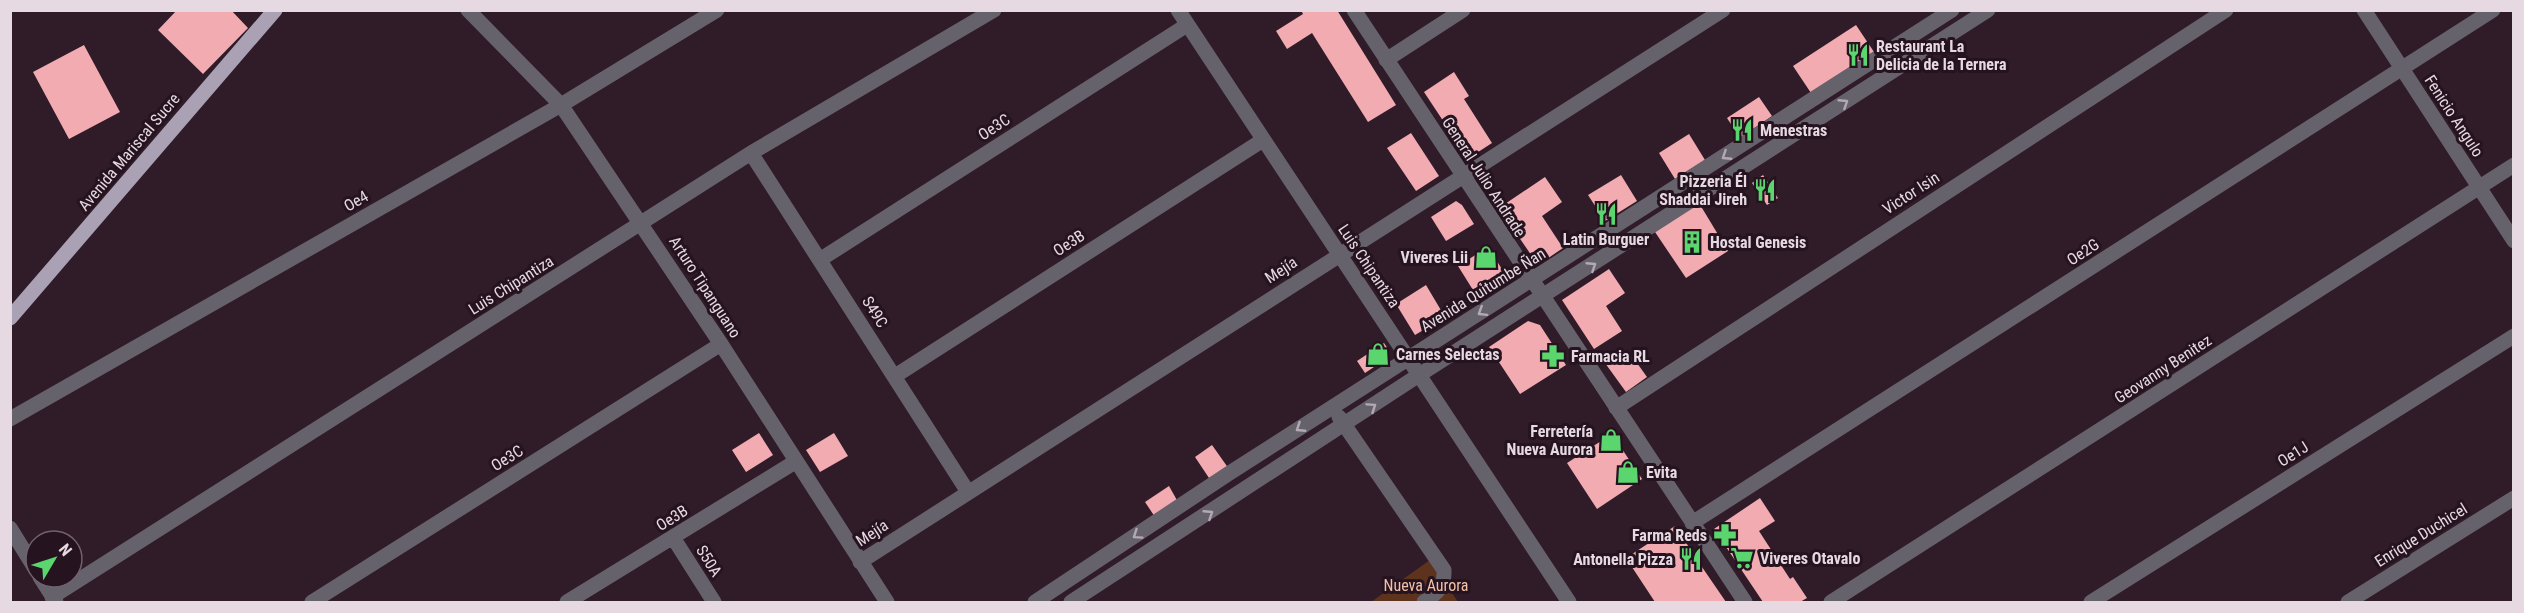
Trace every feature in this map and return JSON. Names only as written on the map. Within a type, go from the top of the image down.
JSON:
[{"type":"main road","name":"Avenida Mariscal Sucre","points":[[10,318],[275,10]]},
{"type":"street","name":"Arturo Tipanguano","points":[[468,10],[561,105],[722,344],[886,603]]},
{"type":"street","name":"Oe4","points":[[10,419],[561,105],[717,10]]},
{"type":"street","name":"Luis Chipantiza","points":[[54,600],[751,153],[994,10]]},
{"type":"street","name":"Luis Chipantiza","points":[[1178,10],[1569,603]]},
{"type":"street","name":"General Julio Andrade","points":[[1354,10],[1745,603]]},
{"type":"street","points":[[1386,60],[1463,10]]},
{"type":"street","name":"Mejía","points":[[860,562],[1723,10]]},
{"type":"street","name":"Avenida Quitumbe Ñan","points":[[1035,603],[1332,408],[1952,10]]},
{"type":"street","points":[[1071,603],[1419,375],[1543,298],[1988,10]]},
{"type":"street","name":"Victor Isin","points":[[1616,408],[2226,10]]},
{"type":"street","name":"Fenicio Angulo","points":[[2364,10],[2514,241]]},
{"type":"street","name":"Oe2G","points":[[1692,523],[2493,10]]},
{"type":"street","name":"Oe3C","points":[[821,260],[1186,25]]},
{"type":"street","name":"Oe3B","points":[[895,376],[1263,140]]},
{"type":"street","name":"S49C","points":[[751,153],[968,492]]},
{"type":"street","name":"Geovanny Benitez","points":[[1832,603],[2514,165]]},
{"type":"street","name":"Oe1J","points":[[2091,603],[2514,336]]},
{"type":"street","name":"Oe3C","points":[[312,603],[722,344]]},
{"type":"street","points":[[1332,408],[1444,570],[1445,582],[1438,592],[1424,603]]},
{"type":"street","name":"Oe3B","points":[[567,603],[674,539],[795,462]]},
{"type":"street","name":"Enrique Duchicel","points":[[2348,603],[2514,498]]},
{"type":"street","points":[[10,528],[24,551]]},
{"type":"street","name":"S50A","points":[[674,539],[714,603]]},
{"type":"green space","name":"Nueva Aurora","points":[[1430,560],[1458,602],[1371,602]]},
{"type":"building","points":[[177,10],[231,10],[248,28],[203,74],[158,30]]},
{"type":"building","points":[[1301,10],[1337,10],[1396,105],[1368,122],[1312,33],[1287,49],[1276,31],[1303,14]]},
{"type":"building","points":[[1856,25],[1874,52],[1811,93],[1793,66]]},
{"type":"building","points":[[84,45],[120,112],[69,139],[33,72]]},
{"type":"building","points":[[1454,72],[1469,96],[1464,99],[1492,143],[1472,156],[1465,154],[1424,92]]},
{"type":"building","points":[[1759,97],[1772,116],[1740,138],[1727,118]]},
{"type":"building","points":[[1411,133],[1439,176],[1416,191],[1387,148]]},
{"type":"building","points":[[1689,134],[1705,160],[1675,179],[1659,153]]},
{"type":"building","points":[[1621,175],[1637,201],[1605,221],[1588,195]]},
{"type":"building","name":"Pizzeria Él Shaddai Jireh","points":[[1763,175],[1778,198],[1767,205],[1752,183]]},
{"type":"building","points":[[1545,177],[1562,202],[1542,216],[1563,248],[1538,265],[1499,208]]},
{"type":"building","points":[[1456,201],[1462,205],[1474,224],[1446,241],[1431,217]]},
{"type":"building","name":"Hostal Genesis","points":[[1699,203],[1728,251],[1686,278],[1655,232]]},
{"type":"building","points":[[1488,247],[1505,274],[1505,281],[1478,298],[1458,266]]},
{"type":"building","points":[[1609,269],[1625,293],[1606,306],[1622,331],[1594,349],[1562,300]]},
{"type":"building","points":[[1426,285],[1445,317],[1415,335],[1396,304]]},
{"type":"building","points":[[1528,321],[1540,325],[1566,365],[1520,394],[1489,347]]},
{"type":"building","name":"Carnes Selectas","points":[[1384,343],[1388,349],[1386,359],[1365,373],[1357,361]]},
{"type":"building","points":[[1615,356],[1620,364],[1632,356],[1647,377],[1626,392],[1605,363]]},
{"type":"building","points":[[759,433],[773,455],[746,472],[732,450]]},
{"type":"building","points":[[834,433],[848,456],[820,472],[806,450]]},
{"type":"building","points":[[1612,434],[1642,479],[1597,509],[1567,463]]},
{"type":"building","points":[[1212,445],[1229,469],[1211,481],[1195,457]]},
{"type":"building","points":[[1169,486],[1178,502],[1155,517],[1145,502]]},
{"type":"building","points":[[1760,498],[1775,521],[1759,531],[1790,579],[1793,577],[1807,598],[1800,602],[1763,602],[1714,529]]},
{"type":"building","points":[[1675,526],[1726,602],[1655,602],[1626,558]]},
{"type":"place","name":"Restaurant La Delicia de la Ternera","points":[[1858,55]]},
{"type":"place","name":"Menestras","points":[[1742,130]]},
{"type":"place","name":"Pizzeria Él Shaddai Jireh","points":[[1765,190]]},
{"type":"place","name":"Latin Burguer","points":[[1606,214]]},
{"type":"place","name":"Hostal Genesis","points":[[1692,242]]},
{"type":"place","name":"Viveres Lii","points":[[1486,257]]},
{"type":"place","name":"Carnes Selectas","points":[[1378,354]]},
{"type":"place","name":"Farmacia RL","points":[[1553,356]]},
{"type":"place","name":"Ferretería Nueva Aurora","points":[[1611,440]]},
{"type":"place","name":"Evita","points":[[1628,472]]},
{"type":"place","name":"Farma Reds","points":[[1725,535]]},
{"type":"place","name":"Viveres Otavalo","points":[[1742,558]]},
{"type":"place","name":"Antonella Pizza","points":[[1691,559]]}]
